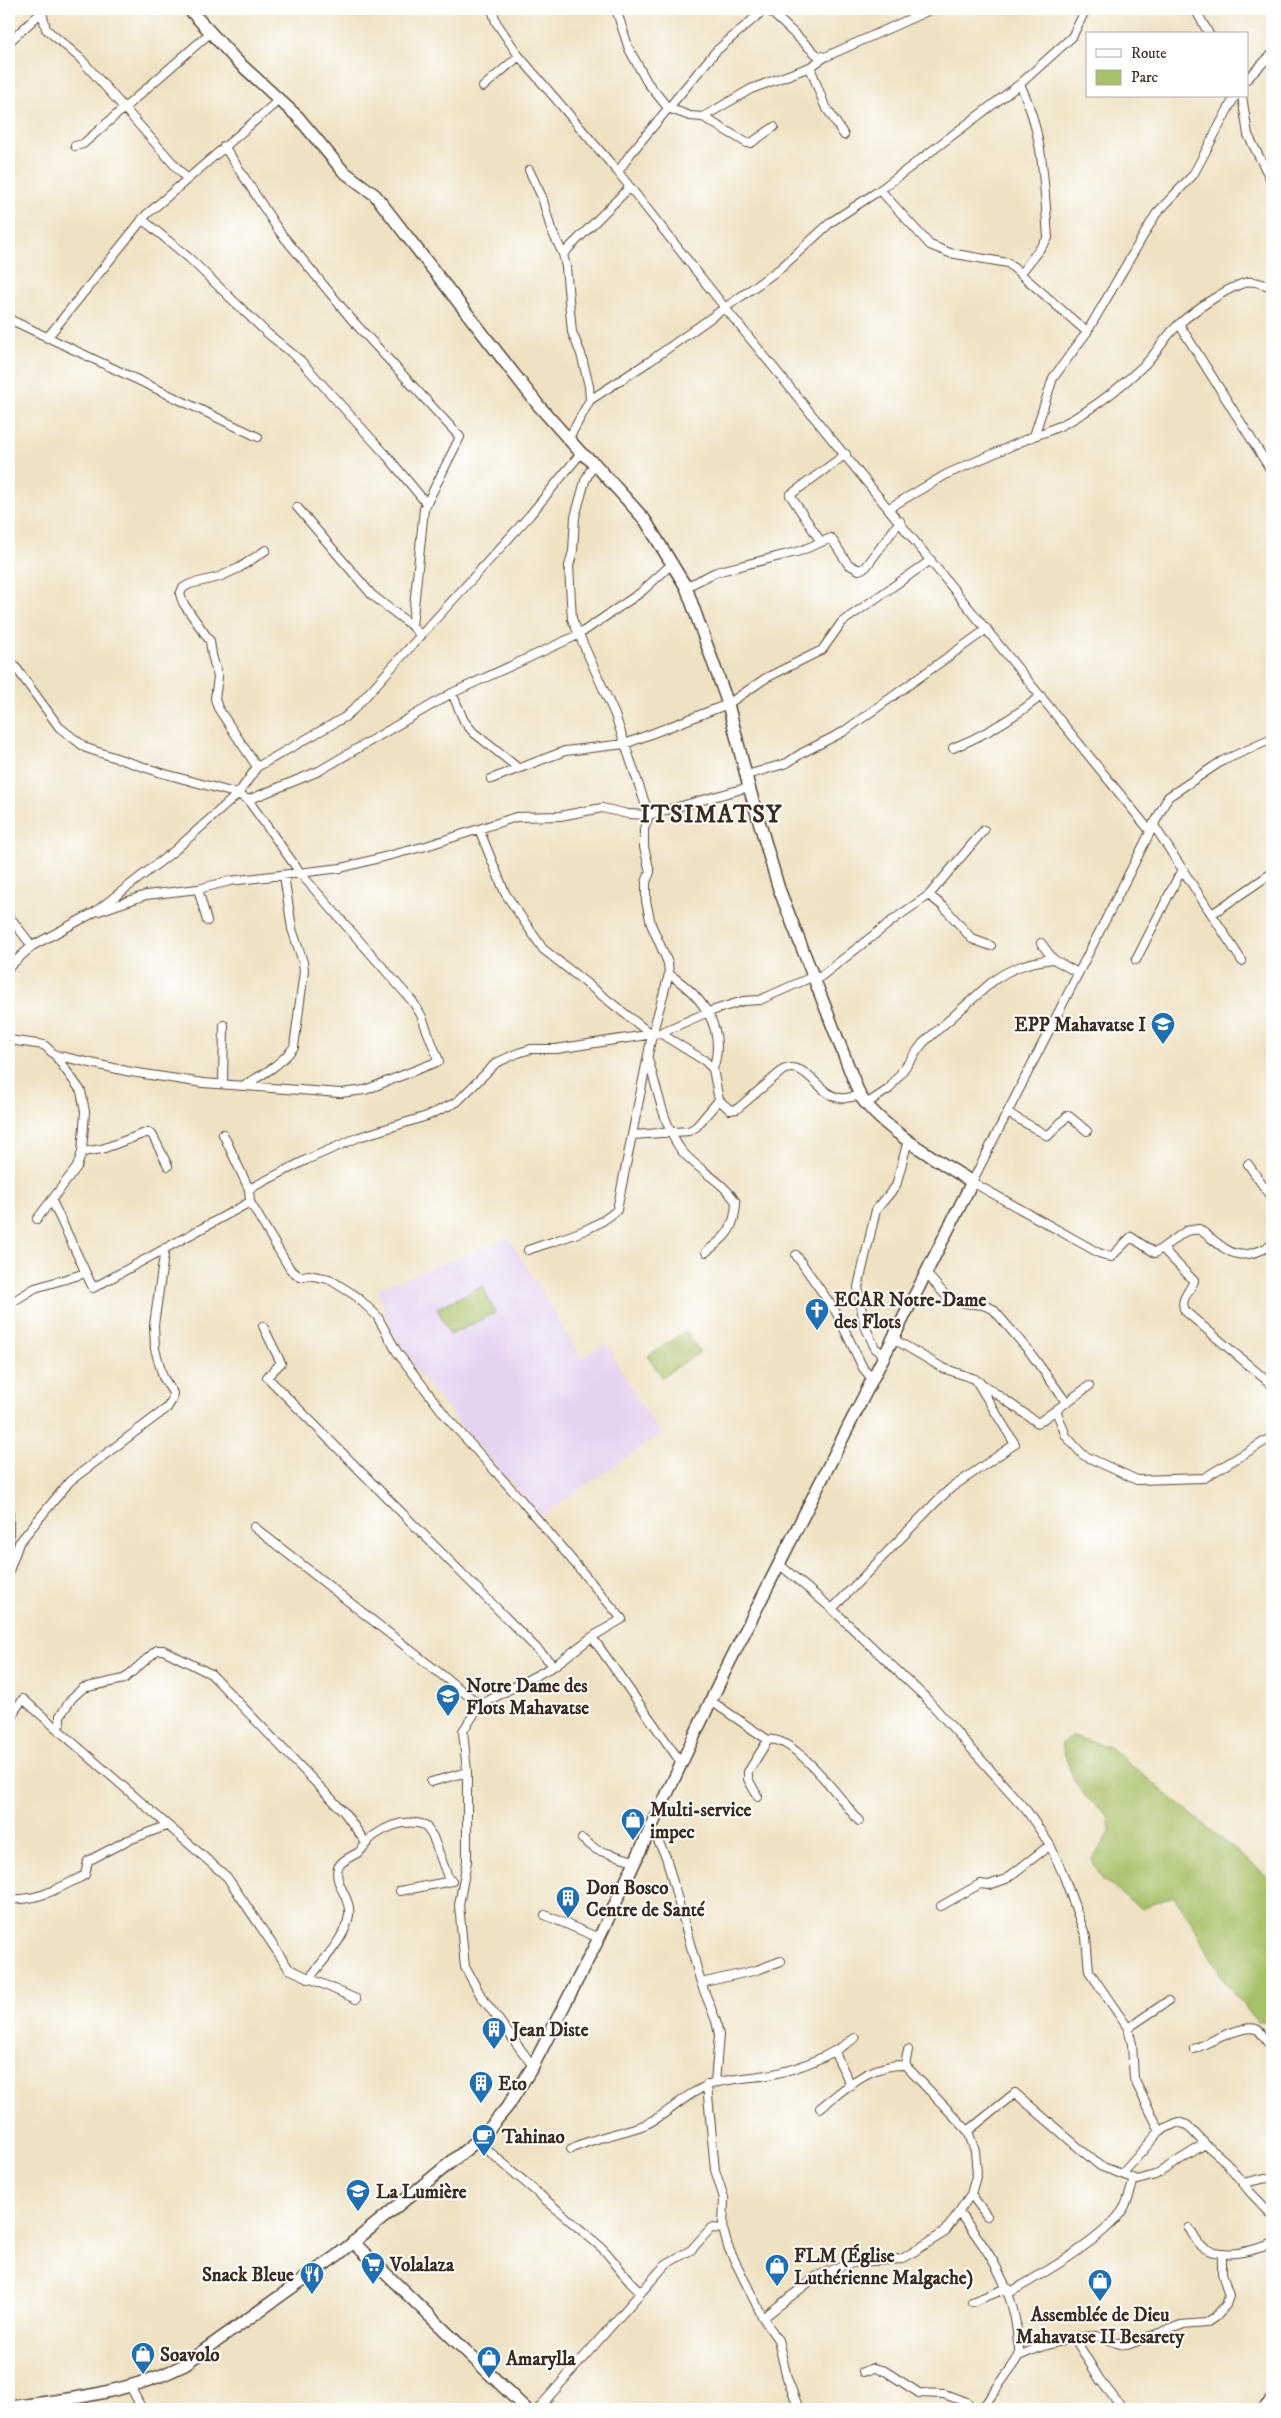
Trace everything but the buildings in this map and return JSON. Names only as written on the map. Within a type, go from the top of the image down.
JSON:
[{"type":"street","points":[[189,9],[210,33],[298,117],[343,171],[374,196],[538,406],[582,453],[594,463],[645,520],[673,563],[686,587],[728,704],[749,787],[779,889],[863,1100],[908,1140],[972,1182],[1099,1253],[1111,1257],[1131,1237],[1155,1253],[1186,1231],[1199,1229],[1235,1255],[1243,1255],[1272,1245]]},
{"type":"street","points":[[492,9],[496,22],[518,56],[618,172],[726,309],[846,454],[1041,696],[1151,827],[1184,870],[1242,961]]},
{"type":"street","points":[[616,9],[629,49],[647,82],[668,108],[690,116],[703,117],[746,143],[751,143],[774,128]]},
{"type":"street","points":[[618,172],[716,51],[766,9],[816,55],[825,57]]},
{"type":"street","points":[[703,117],[750,88],[810,67],[825,57],[932,9]]},
{"type":"street","points":[[569,438],[590,400],[726,309],[781,268],[831,222],[880,190],[1020,84],[1072,37],[1086,9]]},
{"type":"street","points":[[1195,9],[1208,32]]},
{"type":"street","points":[[9,42],[44,10]]},
{"type":"street","points":[[44,10],[46,29],[80,58],[186,178]]},
{"type":"street","points":[[75,146],[83,144],[210,33]]},
{"type":"street","points":[[1248,78],[1272,54]]},
{"type":"street","points":[[483,87],[518,56]]},
{"type":"street","points":[[810,67],[824,104],[844,134]]},
{"type":"street","points":[[1020,84],[1032,108],[1042,159],[1048,238],[1021,273]]},
{"type":"street","points":[[1034,436],[1053,378],[1087,332],[1156,214],[1193,175],[1234,98]]},
{"type":"street","points":[[1242,98],[1248,135],[1272,182]]},
{"type":"street","points":[[46,338],[142,219],[186,178],[279,100]]},
{"type":"street","points":[[224,146],[279,231],[353,321],[460,437],[426,504],[412,626]]},
{"type":"street","points":[[529,170],[542,197],[551,230],[566,267],[572,332],[581,354],[590,400]]},
{"type":"street","points":[[562,254],[630,187]]},
{"type":"street","points":[[880,190],[930,246],[950,254],[1008,264],[1021,273],[1087,332]]},
{"type":"street","points":[[142,219],[189,258],[267,333],[300,360],[387,456],[426,504]]},
{"type":"street","points":[[889,508],[947,474],[1077,418],[1143,366],[1179,324],[1219,296],[1248,281],[1272,288]]},
{"type":"street","points":[[9,319],[258,437]]},
{"type":"street","points":[[1179,324],[1272,472]]},
{"type":"street","points":[[9,967],[32,946],[95,912],[174,851],[238,794],[256,767],[345,717],[530,515],[582,453]]},
{"type":"street","points":[[821,542],[790,495],[846,454]]},
{"type":"street","points":[[528,1250],[590,1228],[608,1218],[617,1210],[648,1059],[656,1034],[669,974],[668,963],[651,924],[646,902],[646,882],[650,872],[644,847],[644,829],[649,815],[615,714],[572,619],[569,566],[573,552],[575,517],[585,481],[594,463]]},
{"type":"street","points":[[297,508],[372,595],[412,626],[421,636]]},
{"type":"street","points":[[686,587],[716,572],[800,551],[831,538],[848,564],[859,570],[866,567],[900,521]]},
{"type":"street","points":[[256,767],[218,708],[215,699],[218,677],[210,641],[182,603],[180,594],[183,588],[190,584],[219,578],[240,568],[266,550]]},
{"type":"street","points":[[491,779],[565,751],[626,744],[728,704],[766,678],[822,650],[842,622],[931,560]]},
{"type":"street","points":[[248,800],[319,771],[452,693],[578,635],[640,593],[673,563]]},
{"type":"street","points":[[747,775],[787,763],[843,732],[987,629]]},
{"type":"street","points":[[9,658],[59,727],[86,748],[154,771],[238,794],[248,800],[301,874],[413,1002],[439,1061],[353,1093],[203,1083],[131,1072],[55,1055]]},
{"type":"street","points":[[452,693],[464,721],[473,732],[518,768]]},
{"type":"street","points":[[953,748],[1009,721],[1041,696]]},
{"type":"street","points":[[9,2407],[45,2403],[130,2386],[165,2375],[182,2366],[353,2242],[488,2132],[508,2106],[533,2066],[599,1938],[711,1701],[779,1564],[1151,827],[1168,797],[1186,783],[1222,761],[1272,738]]},
{"type":"street","points":[[95,912],[146,895],[198,888],[230,881],[341,868],[426,846],[516,817],[560,816],[602,808],[628,814],[649,815],[749,787]]},
{"type":"street","points":[[479,829],[505,893],[543,949],[656,1034],[705,1061],[713,1069]]},
{"type":"street","points":[[249,1189],[359,1136],[427,1116],[456,1102],[496,1063],[518,1053],[531,1049],[556,1049],[656,1034],[708,1012],[743,1001],[760,1000],[814,978],[929,895],[984,830]]},
{"type":"street","points":[[1136,960],[1179,875],[1184,870]]},
{"type":"street","points":[[1212,914],[1272,873]]},
{"type":"street","points":[[244,1085],[264,1075],[288,1055],[294,1047],[304,971],[292,929],[284,875]]},
{"type":"street","points":[[198,888],[207,921]]},
{"type":"street","points":[[929,895],[944,907],[972,939],[991,946]]},
{"type":"street","points":[[9,916],[32,946]]},
{"type":"street","points":[[1041,943],[1053,959],[1078,973]]},
{"type":"street","points":[[669,974],[689,987],[708,1012],[718,1039],[718,1054],[713,1069],[718,1100],[730,1110],[737,1109],[783,1070],[791,1066],[798,1068],[832,1095],[840,1098],[863,1100],[889,1089],[923,1043],[993,981],[1004,973],[1025,963],[1053,959]]},
{"type":"street","points":[[223,1084],[224,1025]]},
{"type":"street","points":[[9,1040],[44,1045],[55,1055],[81,1091],[85,1112],[82,1152],[77,1167],[37,1219]]},
{"type":"street","points":[[648,1059],[671,1134],[697,1167],[718,1181],[736,1202],[732,1227],[720,1242],[706,1252]]},
{"type":"street","points":[[633,1135],[671,1134],[689,1131],[696,1127],[718,1100]]},
{"type":"street","points":[[1008,1113],[1048,1136],[1068,1115],[1087,1131]]},
{"type":"street","points":[[82,1152],[102,1149],[148,1132],[153,1136],[168,1166]]},
{"type":"street","points":[[223,1134],[249,1189],[250,1202],[290,1269],[300,1276],[308,1275],[329,1279],[356,1296],[377,1316],[397,1352],[448,1419],[522,1501],[622,1619],[592,1637],[554,1666],[480,1705],[463,1732],[467,1772],[467,1861],[461,1884],[459,1905],[465,1967],[481,1996],[533,2066]]},
{"type":"street","points":[[884,1354],[874,1348],[864,1324],[858,1287],[876,1210],[896,1186],[908,1140]]},
{"type":"street","points":[[1248,1164],[1272,1199]]},
{"type":"street","points":[[52,1201],[93,1288],[250,1202]]},
{"type":"street","points":[[9,1571],[19,1543],[70,1481],[167,1408],[172,1400],[173,1393],[163,1377],[155,1348],[154,1325],[165,1248]]},
{"type":"street","points":[[1162,1248],[1194,1281],[1184,1298],[1183,1307],[1185,1311],[1272,1385]]},
{"type":"street","points":[[796,1255],[828,1299],[863,1368],[872,1379]]},
{"type":"street","points":[[925,1272],[947,1297],[964,1303],[983,1304],[993,1308],[1029,1351],[1066,1402]]},
{"type":"street","points":[[9,1304],[35,1288],[86,1273]]},
{"type":"street","points":[[263,1326],[281,1363],[266,1377],[554,1666]]},
{"type":"street","points":[[892,1338],[943,1368],[975,1379],[1038,1424],[1089,1386]]},
{"type":"street","points":[[832,1610],[951,1488],[1015,1444],[990,1400],[975,1379]]},
{"type":"street","points":[[1056,1410],[1066,1436],[1083,1455],[1137,1480],[1204,1478],[1272,1436]]},
{"type":"street","points":[[9,1513],[9,1545]]},
{"type":"street","points":[[254,1527],[480,1705]]},
{"type":"street","points":[[779,1564],[832,1610],[939,1712],[1027,1810],[1050,1845],[1063,1874],[1086,1937],[1089,1971],[1128,2028],[1132,2044],[1134,2079],[1160,2131]]},
{"type":"street","points":[[592,1637],[682,1764]]},
{"type":"street","points":[[56,1728],[60,1724],[60,1716],[72,1698],[82,1688],[124,1679],[157,1650],[164,1650],[211,1674],[344,1812],[366,1843]]},
{"type":"street","points":[[9,1728],[15,1710],[23,1699],[166,1826],[227,1877],[279,1957],[289,1969],[356,1999]]},
{"type":"street","points":[[711,1701],[768,1740],[774,1739],[783,1742],[811,1766],[859,1822]]},
{"type":"street","points":[[758,1797],[748,1779],[748,1772],[768,1740]]},
{"type":"street","points":[[431,1782],[467,1772]]},
{"type":"street","points":[[309,1979],[342,1934],[349,1915],[348,1904],[338,1879],[338,1869],[341,1864],[362,1850],[374,1835],[406,1821],[424,1825],[433,1837],[449,1880]]},
{"type":"street","points":[[9,1899],[24,1900],[46,1895],[84,1875],[88,1860],[126,1841],[166,1826]]},
{"type":"street","points":[[651,1827],[666,1857],[701,1984],[719,2035],[711,2084],[715,2170],[724,2198],[723,2229],[738,2270],[763,2318],[778,2340],[787,2378],[799,2409]]},
{"type":"street","points":[[582,1839],[598,1850],[634,1861]]},
{"type":"street","points":[[941,1906],[980,1884],[990,1885],[1006,1879],[1050,1845]]},
{"type":"street","points":[[400,1892],[449,1880],[461,1884]]},
{"type":"street","points":[[546,1915],[599,1938]]},
{"type":"street","points":[[701,1984],[757,1970],[781,1961]]},
{"type":"street","points":[[1128,2028],[1168,2001]]},
{"type":"street","points":[[1194,2049],[1224,2036],[1252,2028],[1258,2030],[1272,2050]]},
{"type":"street","points":[[572,2149],[583,2143],[645,2125],[661,2116],[676,2102],[711,2084],[769,2075],[803,2067],[835,2053],[855,2038]]},
{"type":"street","points":[[905,2065],[908,2050]]},
{"type":"street","points":[[835,2053],[851,2085]]},
{"type":"street","points":[[820,2108],[871,2070],[905,2065]]},
{"type":"street","points":[[763,2318],[817,2276],[841,2266],[858,2262],[902,2259],[945,2232],[971,2194],[977,2173],[975,2151],[968,2131],[905,2065]]},
{"type":"street","points":[[968,2131],[1015,2094],[1100,2166],[1138,2180],[1155,2176],[1205,2144]]},
{"type":"street","points":[[1122,2174],[1160,2131],[1178,2122],[1187,2125],[1226,2162],[1272,2215]]},
{"type":"street","points":[[477,2141],[602,2248],[612,2258],[624,2277],[640,2291]]},
{"type":"street","points":[[1243,2183],[1266,2178],[1272,2179]]},
{"type":"street","points":[[972,2302],[1008,2290],[1047,2271],[1107,2229],[1110,2223],[1122,2212],[1134,2179]]},
{"type":"street","points":[[971,2194],[987,2216]]},
{"type":"street","points":[[959,2213],[982,2242],[1008,2290],[1019,2356]]},
{"type":"street","points":[[538,2409],[640,2291],[666,2264],[691,2250],[711,2228],[723,2229]]},
{"type":"street","points":[[1189,2228],[1200,2244],[1216,2252],[1251,2251],[1272,2244]]},
{"type":"street","points":[[353,2242],[526,2409]]},
{"type":"street","points":[[982,2409],[1019,2356],[1038,2348],[1095,2336],[1127,2345],[1181,2325],[1206,2323],[1226,2305],[1229,2296],[1222,2274],[1222,2253]]},
{"type":"street","points":[[1076,2339],[1100,2380],[1123,2409]]},
{"type":"street","points":[[863,2372],[874,2368],[886,2371],[919,2393],[944,2394],[966,2402],[974,2409]]},
{"type":"street","points":[[130,2386],[142,2409]]},
{"type":"street","points":[[1264,2409],[1272,2400]]},
{"type":"shaded area","points":[[509,1238],[582,1359],[606,1343],[635,1392],[633,1393],[661,1434],[541,1516],[464,1429],[416,1370],[391,1329],[377,1289]]},
{"type":"green space","points":[[483,1286],[495,1313],[450,1335],[437,1308]]},
{"type":"green space","points":[[686,1331],[700,1352],[662,1377],[648,1356]]},
{"type":"green space","points":[[1073,1736],[1109,1747],[1272,1880],[1272,2022],[1257,2022],[1222,1977],[1186,1912],[1173,1896],[1142,1909],[1103,1880],[1092,1860],[1110,1831],[1108,1816],[1086,1797],[1074,1781],[1061,1744]]},
{"type":"place","name":"EPP Mahavatse I","points":[[1163,1045]]},
{"type":"place","name":"ECAR Notre-Dame des Flots","points":[[817,1331]]},
{"type":"place","name":"Notre Dame des Flots Mahavatse","points":[[448,1717]]},
{"type":"place","name":"Multi-service impec","points":[[633,1841]]},
{"type":"place","name":"Don Bosco Centre de Santé","points":[[568,1919]]},
{"type":"place","name":"Jean Diste","points":[[494,2050]]},
{"type":"place","name":"Eto","points":[[481,2104]]},
{"type":"place","name":"Tahinao","points":[[484,2157]]},
{"type":"place","name":"La Lumière","points":[[358,2212]]},
{"type":"place","name":"Volalaza","points":[[373,2285]]},
{"type":"place","name":"FLM (Église Luthérienne Malgache)","points":[[777,2287]]},
{"type":"place","name":"Snack Bleue","points":[[312,2295]]},
{"type":"place","name":"Assemblée de Dieu Mahavatse II Besarety","points":[[1100,2302]]},
{"type":"place","name":"Soavolo","points":[[143,2375]]},
{"type":"place","name":"Amarylla","points":[[489,2379]]},
{"type":"district","name":"ITSIMATSY","points":[[711,814]]}]
